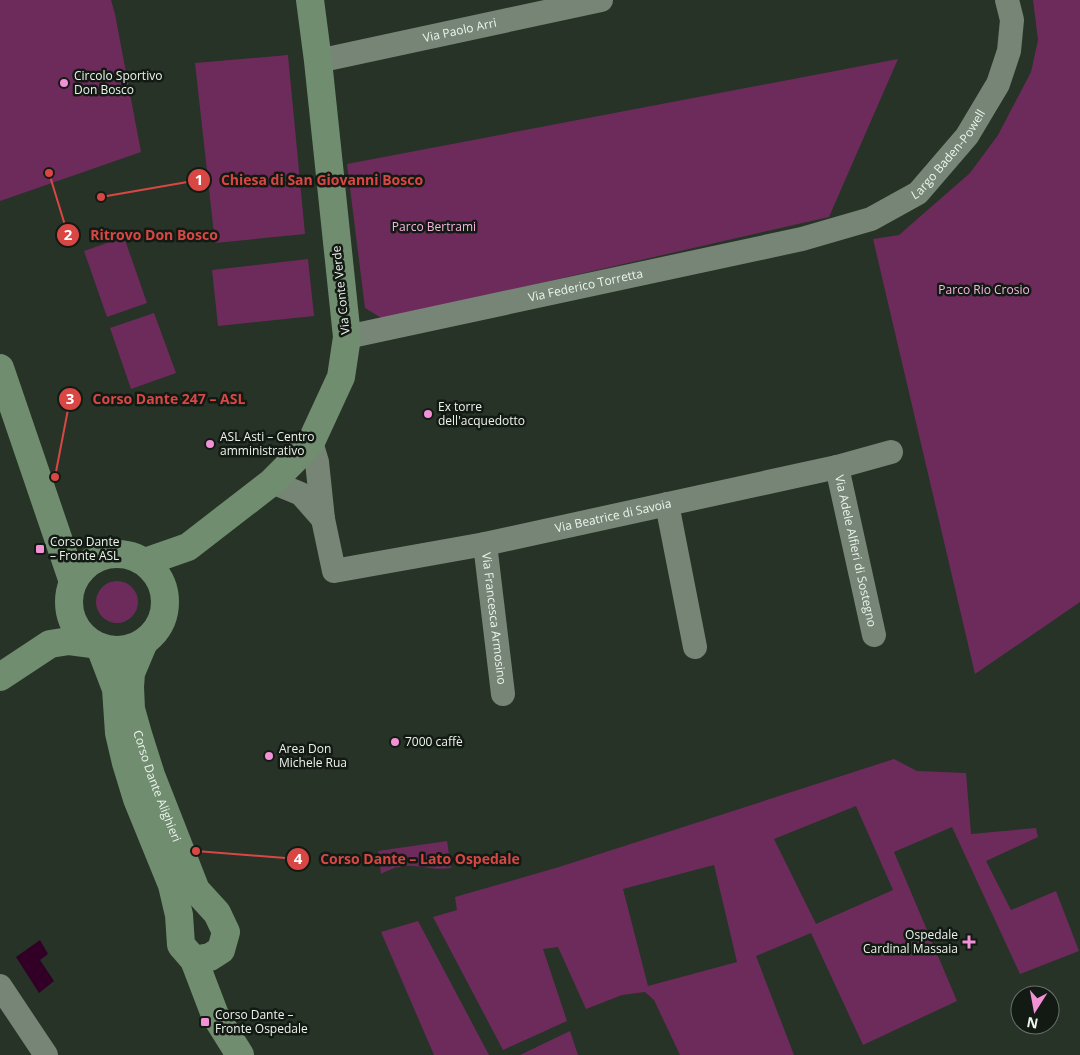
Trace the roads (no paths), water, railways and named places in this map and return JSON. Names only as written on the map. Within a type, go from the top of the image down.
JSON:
[{"type":"street","name":"Via Conte Verde","points":[[145,562],[188,547],[272,482],[311,442],[342,377],[347,337],[310,0]]},
{"type":"street","name":"Via Paolo Arri","points":[[318,60],[601,0]]},
{"type":"street","name":"Largo Baden-Powell","points":[[824,234],[871,219],[918,193],[967,136],[998,84],[1009,52],[1010,10]]},
{"type":"street","name":"Via Federico Torretta","points":[[347,337],[824,234]]},
{"type":"street","points":[[0,368],[6,406],[59,539],[73,582]]},
{"type":"street","points":[[311,442],[317,462],[323,519]]},
{"type":"street","name":"Via Beatrice di Savoia","points":[[323,519],[334,571],[485,544],[837,467],[891,452]]},
{"type":"street","name":"Via Adele Alfieri di Sostegno","points":[[837,467],[874,634]]},
{"type":"street","points":[[272,482],[301,494],[323,519]]},
{"type":"street","points":[[667,504],[696,647]]},
{"type":"street","points":[[59,539],[95,559]]},
{"type":"street","name":"Via Francesca Armosino","points":[[485,544],[503,694]]},
{"type":"street","name":"Via Conte Verde","points":[[164,587],[188,547]]},
{"type":"street","points":[[0,677],[50,644],[69,641],[115,650],[130,648],[144,642],[155,632],[163,618],[166,602],[164,587],[156,573],[145,562],[133,556],[120,553],[107,554],[95,559],[86,565],[73,582],[69,598],[70,615],[75,626],[83,636],[96,645]]},
{"type":"street","points":[[50,644],[70,615]]},
{"type":"street","name":"Corso Dante Alighieri","points":[[144,642],[131,673],[132,709],[136,725],[151,775],[196,890],[216,913],[226,932],[221,950],[210,957],[194,960]]},
{"type":"street","name":"Corso Dante Alighieri","points":[[96,645],[116,688],[119,733],[128,772],[152,838],[172,885],[179,915],[181,945],[194,960],[215,1015],[240,1055]]},
{"type":"street","points":[[0,986],[46,1055]]},
{"type":"place","name":"Circolo Sportivo Don Bosco","points":[[64,83]]},
{"type":"place","name":"Ritrovo Don Bosco","points":[[49,173]]},
{"type":"place","name":"Chiesa di San Giovanni Bosco","points":[[101,197]]},
{"type":"place","name":"Ex torre dell'acquedotto","points":[[428,414]]},
{"type":"place","name":"ASL Asti – Centro amministrativo","points":[[210,444]]},
{"type":"place","name":"Corso Dante 247 – ASL","points":[[55,477]]},
{"type":"place","name":"Corso Dante – Fronte ASL","points":[[40,549]]},
{"type":"place","name":"7000 caffè","points":[[395,742]]},
{"type":"place","name":"Area Don Michele Rua","points":[[269,756]]},
{"type":"place","name":"Corso Dante – Lato Ospedale","points":[[196,851]]},
{"type":"place","name":"Ospedale Cardinal Massaia","points":[[969,942]]},
{"type":"place","name":"Corso Dante – Fronte Ospedale","points":[[205,1022]]},
{"type":"park label","name":"Parco Bertrami","points":[[434,227]]},
{"type":"park label","name":"Parco Rio Crosio","points":[[984,290]]}]
